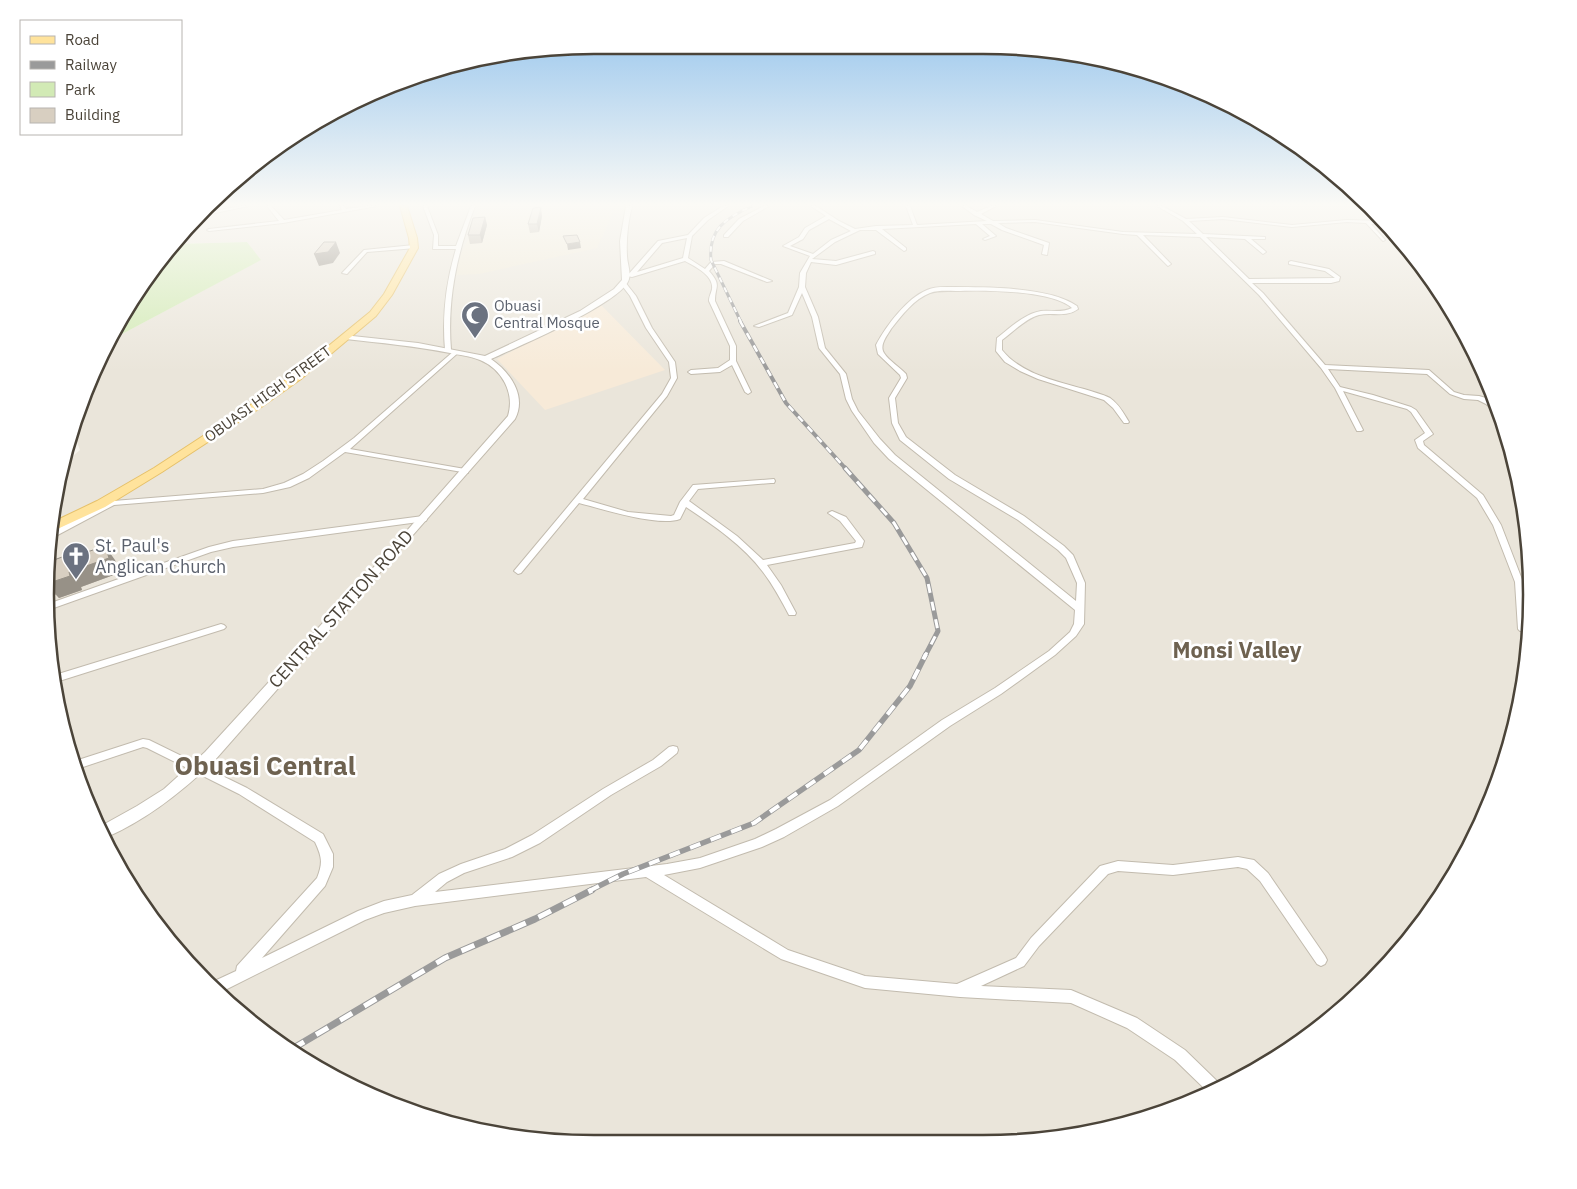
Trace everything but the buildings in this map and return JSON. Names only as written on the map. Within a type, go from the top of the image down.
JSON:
[{"type":"main road","name":"OBUASI HIGH STREET","points":[[58,525],[101,504],[158,470],[256,406],[297,376],[346,337],[383,302],[406,261]]},
{"type":"street","points":[[345,273],[356,261]]},
{"type":"street","points":[[452,351],[445,320],[448,287],[455,261]]},
{"type":"street","points":[[518,571],[665,395],[674,378],[672,362],[649,328],[633,296],[627,279],[625,261]]},
{"type":"street","points":[[346,337],[452,351],[486,359],[570,319],[606,297],[627,279],[643,261]]},
{"type":"street","points":[[627,279],[680,261]]},
{"type":"street","points":[[688,261],[706,271],[715,284],[711,298],[733,346],[733,361],[748,392]]},
{"type":"street","points":[[757,326],[790,314],[802,287],[803,273],[808,261]]},
{"type":"street","points":[[828,261],[836,263],[842,261]]},
{"type":"street","points":[[1227,261],[1274,308],[1323,367],[1338,388],[1359,430]]},
{"type":"street","points":[[706,271],[714,263],[722,262],[769,281]]},
{"type":"street","points":[[1247,281],[1331,281],[1338,278],[1327,270],[1291,263]]},
{"type":"street","points":[[802,287],[815,317],[822,348],[843,374],[849,399],[877,442],[926,486],[986,531],[1080,609]]},
{"type":"street","points":[[221,985],[362,915],[384,907],[415,900],[700,863],[734,852],[780,833],[834,803],[946,723],[998,691],[1052,653],[1073,634],[1079,624],[1082,583],[1070,557],[1062,548],[1021,518],[952,477],[903,438],[895,423],[892,398],[904,378],[903,374],[880,353],[879,345],[897,316],[910,307],[922,294],[931,290],[995,290],[1051,297],[1063,300],[1074,306],[1075,309],[1068,312],[1041,313],[1028,319],[999,339],[1000,351],[1014,365],[1038,377],[1106,399],[1121,413],[1126,422]]},
{"type":"street","points":[[101,504],[263,491],[287,485],[306,476],[344,450],[452,351]]},
{"type":"street","name":"CENTRAL STATION ROAD","points":[[108,830],[139,814],[158,801],[198,768],[300,654],[348,604],[512,416],[516,407],[516,398],[510,382],[498,368],[486,359]]},
{"type":"street","points":[[691,372],[720,370],[733,361]]},
{"type":"street","points":[[1323,367],[1428,372],[1449,391],[1461,396],[1482,397],[1488,402]]},
{"type":"street","points":[[1338,388],[1371,396],[1414,411],[1429,434],[1419,440],[1421,446],[1480,497],[1497,525],[1519,582],[1522,620]]},
{"type":"street","points":[[344,450],[465,471]]},
{"type":"street","points":[[578,500],[628,514],[672,519],[677,517],[684,502],[696,487],[771,481]]},
{"type":"street","points":[[684,502],[714,522],[761,563],[779,589],[792,613]]},
{"type":"street","points":[[57,532],[113,503]]},
{"type":"street","points":[[761,563],[859,545],[860,541],[845,522],[832,513]]},
{"type":"street","points":[[54,605],[209,550],[233,544],[423,519]]},
{"type":"street","points":[[60,677],[221,627]]},
{"type":"street","points":[[81,763],[143,743],[243,791],[319,838],[327,854],[327,867],[321,882],[239,976]]},
{"type":"street","points":[[415,900],[443,878],[461,869],[508,853],[536,839],[607,792],[657,763],[674,750]]},
{"type":"street","points":[[957,990],[1020,962],[1035,942],[1104,870],[1118,866],[1173,870],[1238,862],[1250,864],[1264,877],[1321,960]]},
{"type":"street","points":[[647,871],[785,955],[866,982],[1072,997],[1132,1024],[1180,1055],[1210,1084]]},
{"type":"shaded area","points":[[257,261],[1409,261],[1451,324],[1482,388],[1495,421],[1505,455],[1519,524],[1523,594],[1519,665],[1513,700],[1495,768],[1482,801],[1451,865],[1412,924],[1365,977],[1312,1024],[1253,1063],[1189,1094],[1156,1107],[1088,1125],[1018,1134],[594,1135],[524,1131],[489,1125],[421,1107],[388,1094],[324,1063],[265,1024],[212,977],[165,924],[126,865],[95,801],[82,768],[64,700],[58,665],[54,594],[58,524],[71,458],[80,450],[76,440],[82,421],[95,388],[120,335]]},
{"type":"shaded area","points":[[459,261],[536,261],[479,274],[455,275]]},
{"type":"shaded area","points":[[601,305],[665,370],[545,410],[497,359]]},
{"type":"green space","points":[[168,261],[258,261],[120,335],[145,294]]},
{"type":"railway","points":[[712,261],[741,322]]},
{"type":"railway","points":[[740,321],[786,403],[846,469]]},
{"type":"railway","points":[[845,468],[894,523],[927,578],[938,631],[925,656]]},
{"type":"railway","points":[[589,891],[623,874],[754,823],[859,750],[910,686],[925,656]]},
{"type":"railway","points":[[297,1046],[445,958],[535,919],[592,890]]},
{"type":"place","name":"Obuasi Central Mosque","points":[[475,339]]},
{"type":"place","name":"St. Paul's Anglican Church","points":[[76,580]]},
{"type":"district","name":"Monsi Valley","points":[[1237,650]]},
{"type":"district","name":"Obuasi Central","points":[[265,766]]}]
